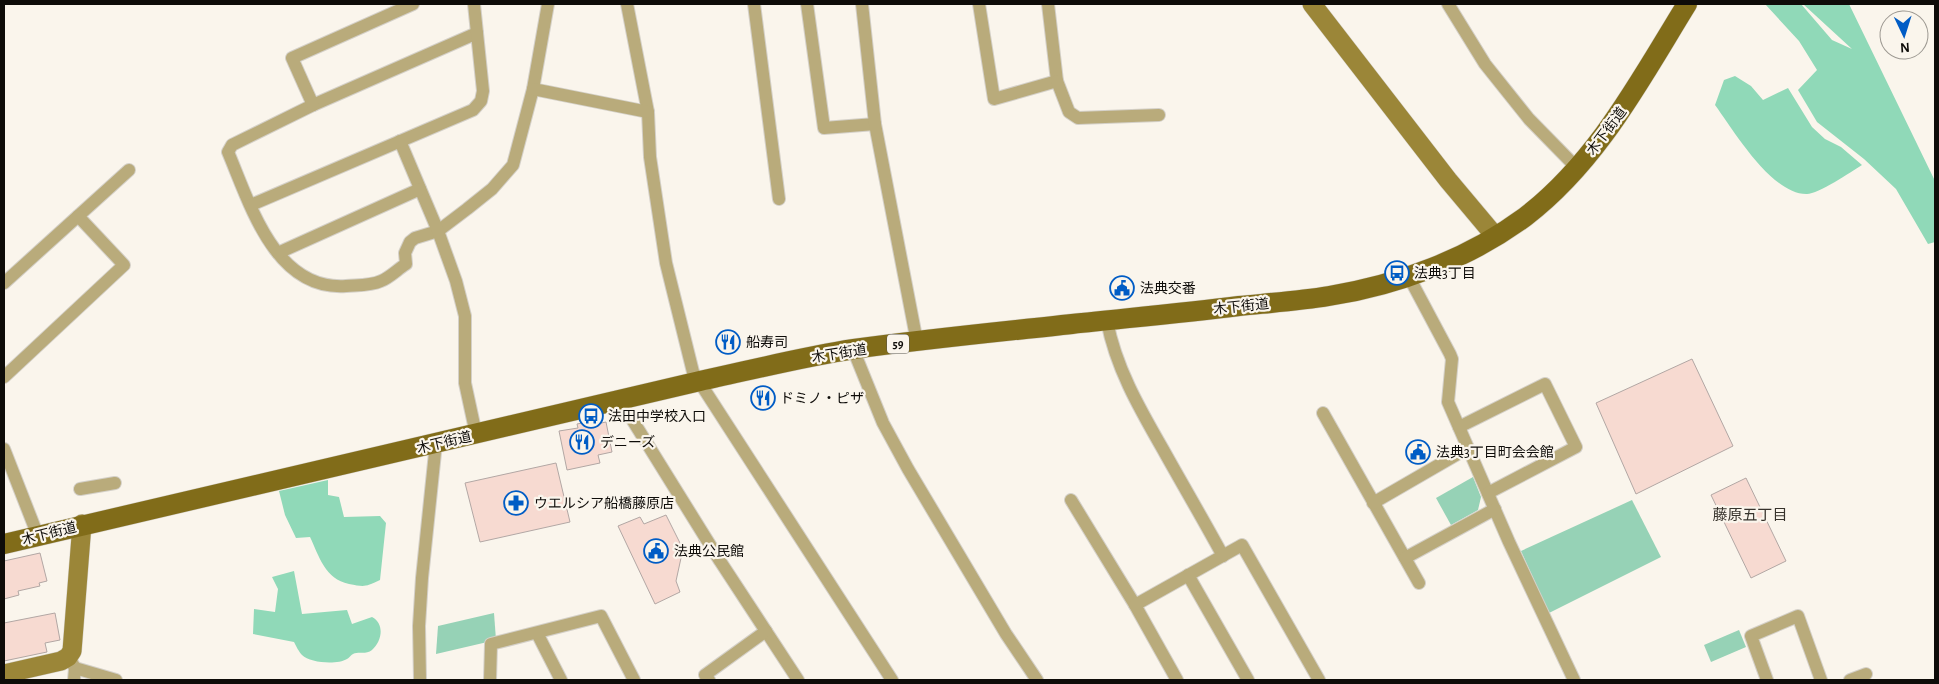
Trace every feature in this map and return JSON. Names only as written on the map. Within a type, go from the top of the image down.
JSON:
[{"type":"main road","name":"木下街道","points":[[4,544],[82,524],[813,356],[917,342],[1328,296],[1409,276],[1453,260],[1525,217],[1577,168],[1602,138],[1627,103],[1685,4]]},
{"type":"street","points":[[313,105],[292,58],[388,9],[413,4]]},
{"type":"street","points":[[251,205],[474,110],[481,101],[483,91],[474,4]]},
{"type":"street","points":[[477,33],[313,105],[232,145],[228,152],[267,239],[278,253],[301,275],[314,282],[341,286],[370,284],[381,281],[406,264],[405,253],[410,242],[415,238],[438,231],[492,189],[513,165],[532,90],[548,4]]},
{"type":"street","points":[[626,4],[648,112],[650,157],[666,263],[693,372],[892,680]]},
{"type":"street","points":[[754,4],[779,199]]},
{"type":"street","points":[[807,4],[824,128],[875,124]]},
{"type":"street","points":[[862,4],[875,124],[917,342]]},
{"type":"street","points":[[979,4],[994,99],[1057,81]]},
{"type":"street","points":[[1048,4],[1057,81],[1070,112],[1078,118],[1159,115]]},
{"type":"street","points":[[1312,4],[1448,180],[1495,236]]},
{"type":"street","points":[[1448,4],[1490,71],[1529,119],[1577,168]]},
{"type":"street","points":[[532,90],[648,112]]},
{"type":"street","points":[[400,141],[438,231],[456,281],[465,316],[465,383],[476,434]]},
{"type":"street","points":[[4,283],[129,170]]},
{"type":"street","points":[[278,253],[420,189]]},
{"type":"street","points":[[4,377],[124,265],[78,216]]},
{"type":"street","points":[[1409,276],[1452,359],[1448,402],[1509,542],[1574,680]]},
{"type":"street","points":[[1107,321],[1110,339],[1123,375],[1144,417],[1223,556]]},
{"type":"street","points":[[853,350],[883,423],[900,454],[1006,634],[1037,680]]},
{"type":"street","points":[[1459,426],[1545,384],[1576,447],[1488,493]]},
{"type":"street","points":[[620,400],[720,561],[798,680]]},
{"type":"street","points":[[1322,414],[1419,583]]},
{"type":"street","points":[[420,680],[419,626],[422,578],[436,443]]},
{"type":"street","points":[[1373,503],[1468,448]]},
{"type":"street","points":[[4,449],[38,536]]},
{"type":"street","points":[[80,489],[115,483]]},
{"type":"street","points":[[1071,500],[1135,605],[1176,680]]},
{"type":"street","points":[[1405,558],[1495,509]]},
{"type":"street","points":[[72,668],[82,524]]},
{"type":"street","points":[[1135,605],[1242,545],[1320,680]]},
{"type":"street","points":[[1188,575],[1248,680]]},
{"type":"street","points":[[490,680],[491,644],[601,616],[634,680]]},
{"type":"street","points":[[1767,680],[1751,636],[1798,616],[1821,680]]},
{"type":"street","points":[[709,680],[705,675],[766,631]]},
{"type":"street","points":[[537,632],[561,680]]},
{"type":"street","points":[[4,674],[61,661],[72,668],[116,680]]},
{"type":"street","points":[[1850,680],[1866,674]]},
{"type":"green space","points":[[1765,4],[1801,4],[1832,40],[1852,49],[1803,4],[1849,4],[1935,181],[1935,242],[1928,244],[1896,189],[1864,159],[1817,122],[1798,90],[1817,70],[1799,41]]},
{"type":"green space","points":[[1735,76],[1751,86],[1763,100],[1788,88],[1812,127],[1825,139],[1841,147],[1862,165],[1835,182],[1812,193],[1794,192],[1781,184],[1755,160],[1715,105],[1724,80]]},
{"type":"green space","points":[[1473,477],[1481,497],[1478,510],[1451,525],[1436,498]]},
{"type":"green space","points":[[328,480],[328,495],[339,497],[344,517],[380,516],[386,523],[380,580],[362,586],[341,581],[328,572],[310,537],[296,538],[285,515],[279,491]]},
{"type":"green space","points":[[1632,500],[1661,557],[1549,613],[1521,551]]},
{"type":"green space","points":[[294,571],[302,614],[347,610],[352,624],[372,617],[379,624],[381,633],[378,642],[372,650],[353,654],[343,661],[317,661],[302,655],[294,642],[253,634],[254,609],[275,612],[278,589],[272,577]]},
{"type":"green space","points":[[494,613],[496,640],[436,654],[438,626]]},
{"type":"green space","points":[[1739,630],[1746,647],[1711,662],[1704,645]]},
{"type":"building","points":[[1692,359],[1733,446],[1636,494],[1596,403]]},
{"type":"building","points":[[592,421],[592,425],[606,422],[612,452],[598,455],[600,463],[567,470],[559,431],[578,428],[577,424]]},
{"type":"building","points":[[556,463],[570,522],[480,542],[465,483]]},
{"type":"building","points":[[1746,478],[1786,561],[1751,578],[1711,495]]},
{"type":"building","points":[[666,515],[686,555],[681,558],[676,581],[680,592],[655,604],[618,526],[640,517],[644,524]]},
{"type":"building","points":[[40,553],[47,581],[39,583],[40,586],[18,591],[19,595],[4,599],[4,561]]},
{"type":"building","points":[[55,613],[60,640],[45,643],[47,652],[4,661],[4,623]]},
{"type":"place","name":"法典3丁目","points":[[1397,273]]},
{"type":"place","name":"法典交番","points":[[1122,288]]},
{"type":"place","name":"船寿司","points":[[728,342]]},
{"type":"place","name":"ドミノ・ピザ","points":[[763,398]]},
{"type":"place","name":"法田中学校入口","points":[[591,416]]},
{"type":"place","name":"デニーズ","points":[[582,442]]},
{"type":"place","name":"法典3丁目町会会館","points":[[1418,452]]},
{"type":"place","name":"ウエルシア船橋藤原店","points":[[516,503]]},
{"type":"place","name":"法典公民館","points":[[656,551]]},
{"type":"district","name":"藤原五丁目","points":[[1750,515]]}]
